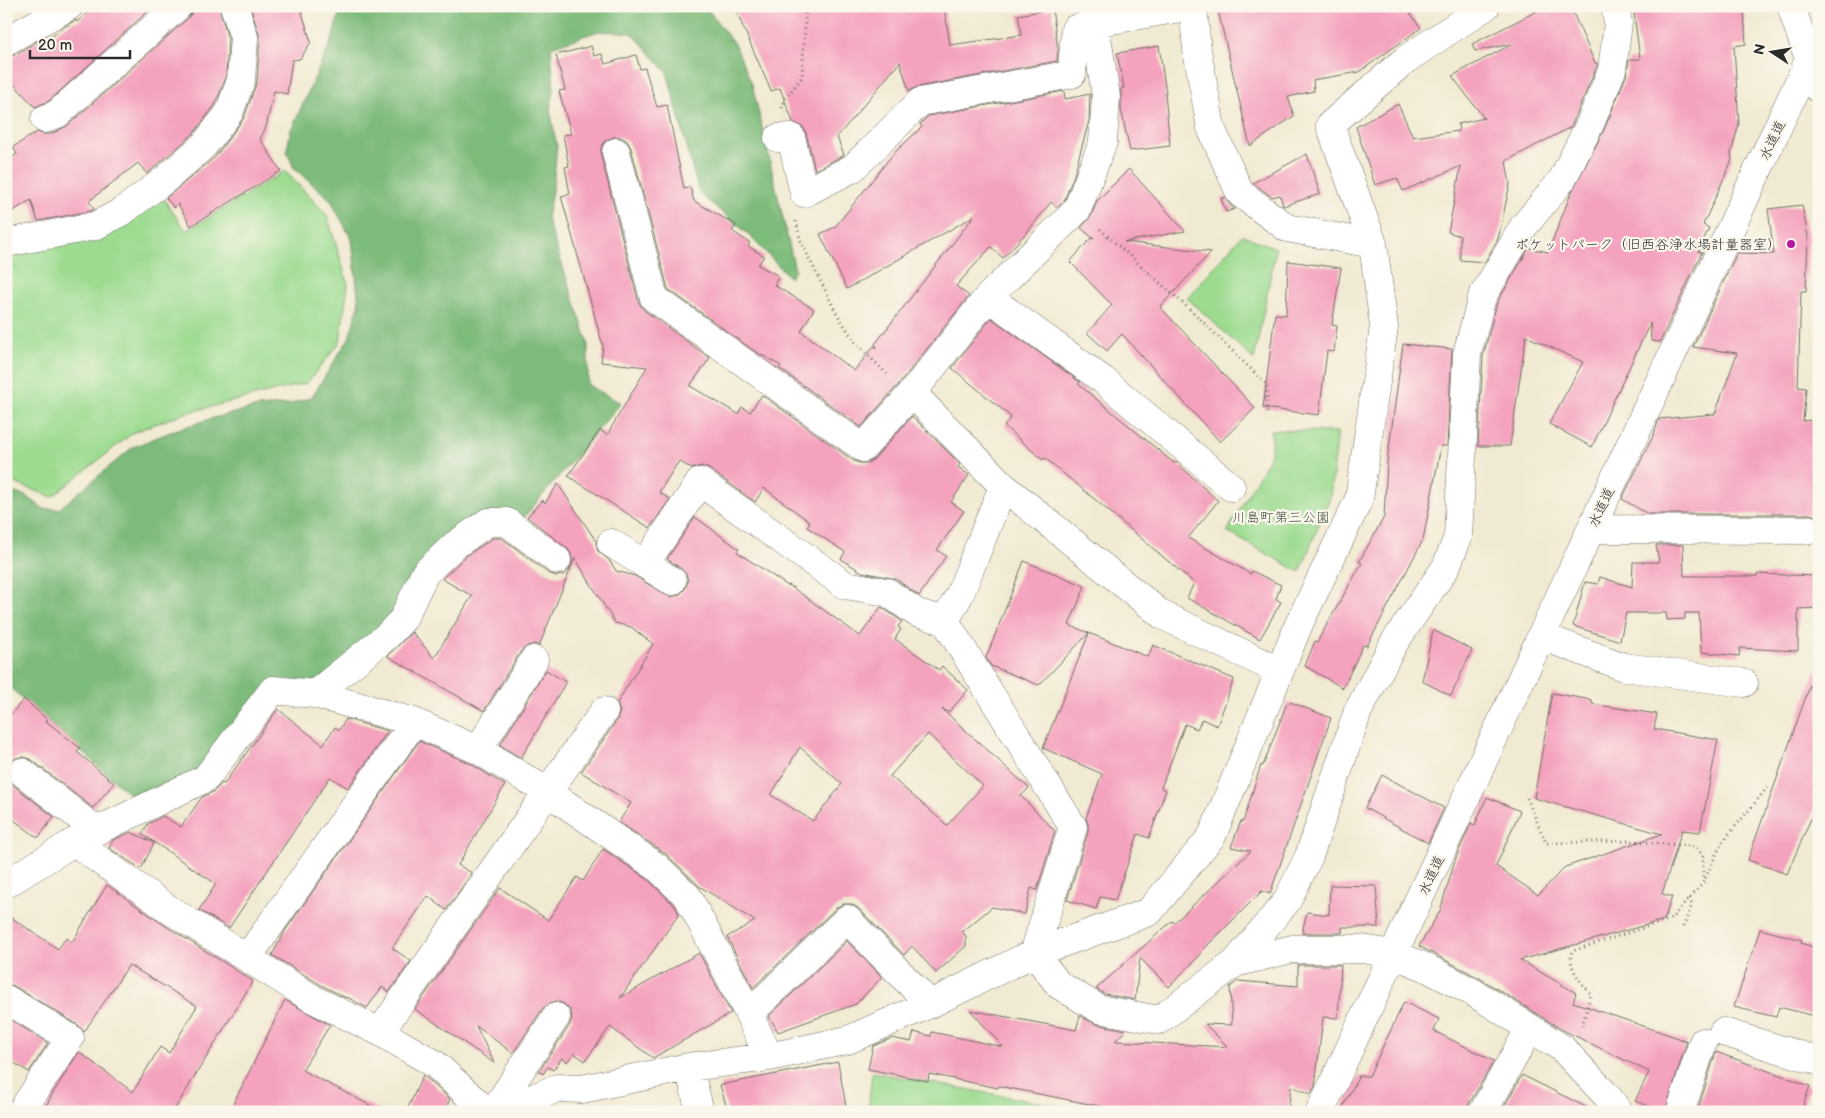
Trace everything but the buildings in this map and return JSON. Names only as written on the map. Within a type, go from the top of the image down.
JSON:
[{"type":"street","points":[[6,42],[69,6]]},
{"type":"street","points":[[45,119],[57,114],[178,6]]},
{"type":"street","points":[[6,243],[95,226],[131,206],[167,178],[204,145],[229,112],[241,80],[244,37],[234,6]]},
{"type":"street","points":[[778,138],[791,137],[804,193],[853,168],[920,102],[1072,74],[1075,29],[1095,15],[1193,6],[1197,50],[1211,128],[1240,193],[1287,228],[1373,244]]},
{"type":"street","points":[[500,1112],[558,1088],[582,1089],[689,1067],[769,1058],[848,1040],[930,1004],[1034,953],[1149,912],[1212,836],[1299,624],[1359,499],[1384,327],[1373,244],[1330,125],[1405,60],[1486,6]]},
{"type":"street","points":[[1034,953],[1059,985],[1099,1009],[1159,1020],[1235,963],[1287,901],[1309,856],[1358,711],[1394,644],[1446,567],[1458,537],[1468,354],[1482,297],[1524,226],[1562,180],[1590,124],[1612,70],[1618,23],[1615,6]]},
{"type":"street","points":[[1791,6],[1814,54],[1819,88]]},
{"type":"street","points":[[616,152],[654,298],[863,448],[912,392],[988,298],[1077,210],[1104,142],[1106,97],[1095,15]]},
{"type":"street","name":"水道道","points":[[1320,1112],[1814,54]]},
{"type":"street","points":[[988,298],[1103,380],[1231,487]]},
{"type":"street","points":[[912,392],[1003,486],[1162,615],[1280,671]]},
{"type":"street","points":[[645,564],[700,482],[845,585],[887,592],[917,613],[945,620],[1072,827],[1034,953]]},
{"type":"street","points":[[945,620],[960,594],[1003,486]]},
{"type":"street","points":[[315,694],[388,636],[403,619],[425,573],[455,545],[488,522],[507,522],[557,560]]},
{"type":"street","points":[[1591,530],[1810,530]]},
{"type":"street","points":[[611,543],[672,581]]},
{"type":"street","points":[[1541,636],[1624,667],[1744,683]]},
{"type":"street","points":[[478,750],[534,660]]},
{"type":"street","points":[[6,884],[86,836],[206,778],[273,690],[315,694],[414,722],[478,750],[548,792],[656,867],[688,897],[749,1014],[769,1058]]},
{"type":"street","points":[[380,1032],[604,711]]},
{"type":"street","points":[[247,958],[414,722]]},
{"type":"street","points":[[22,772],[86,836],[170,910],[313,999],[380,1032],[435,1064],[487,1112]]},
{"type":"street","points":[[749,1014],[847,919],[930,1004]]},
{"type":"street","points":[[1235,963],[1292,949],[1362,949],[1394,954],[1425,967],[1466,989],[1562,1048],[1608,1097],[1619,1112]]},
{"type":"street","points":[[6,999],[70,1038],[21,1112]]},
{"type":"street","points":[[493,1112],[556,1017]]},
{"type":"street","points":[[1483,1112],[1530,1028]]},
{"type":"street","points":[[1680,1112],[1713,1037],[1819,1061]]},
{"type":"street","points":[[689,1067],[700,1112]]},
{"type":"path","points":[[1077,210],[1128,252],[1196,315],[1266,385],[1267,414]]},
{"type":"path","points":[[1572,1058],[1591,994],[1575,975],[1570,956],[1572,951],[1670,919],[1703,882],[1721,844],[1768,787]]},
{"type":"path","points":[[1527,798],[1546,843],[1630,841],[1690,846],[1696,848],[1703,855],[1703,882]]},
{"type":"path","points":[[1683,927],[1692,905],[1688,898]]},
{"type":"green space","points":[[341,6],[705,6],[735,45],[752,84],[795,270],[790,278],[747,233],[699,193],[667,72],[632,33],[599,31],[551,47],[554,91],[550,109],[557,147],[547,219],[588,342],[588,385],[621,403],[519,523],[494,511],[382,636],[313,684],[269,687],[202,773],[136,800],[13,690],[6,689],[6,491],[26,496],[44,509],[59,509],[133,447],[178,429],[217,417],[258,407],[291,404],[312,397],[349,338],[359,305],[352,240],[330,199],[294,168],[287,152],[290,132],[332,40]]},
{"type":"green space","points":[[285,171],[327,215],[348,284],[340,342],[307,383],[182,414],[134,432],[52,497],[6,480],[6,250],[159,192],[186,231]]},
{"type":"green space","points":[[1242,235],[1276,248],[1254,360],[1187,298]]},
{"type":"green space","name":"川島町第三公園","points":[[1271,430],[1338,432],[1330,497],[1300,572],[1227,532],[1271,454]]},
{"type":"green space","points":[[872,1072],[1091,1112],[868,1112]]},
{"type":"place","name":"ポケットパーク（旧西谷浄水場計量器室）","points":[[1791,244]]}]
